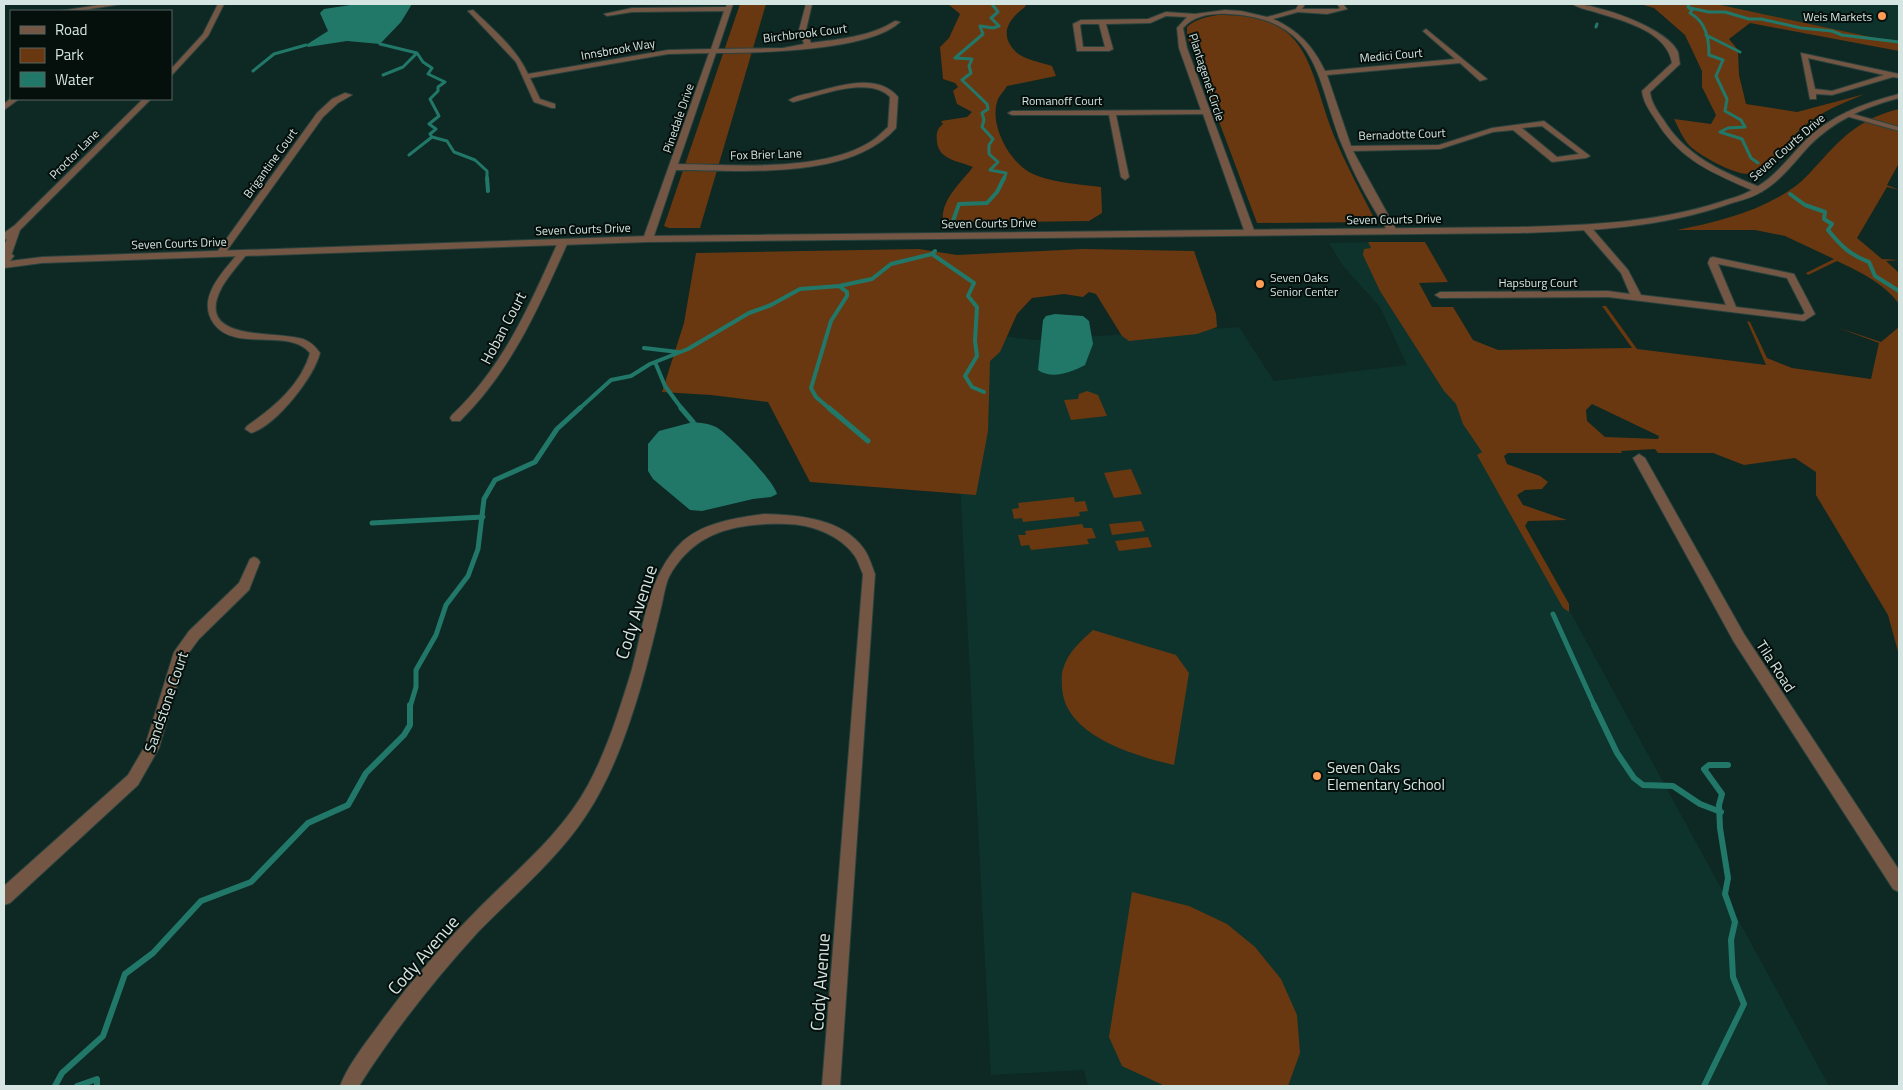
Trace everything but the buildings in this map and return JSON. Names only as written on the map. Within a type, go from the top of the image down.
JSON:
[{"type":"street","points":[[71,10],[118,4]]},
{"type":"street","points":[[172,73],[206,35],[221,4]]},
{"type":"street","points":[[808,45],[802,30],[809,4]]},
{"type":"street","points":[[1268,18],[1300,7],[1315,12],[1344,9],[1340,4]]},
{"type":"street","points":[[1576,4],[1649,30],[1671,45],[1677,55],[1676,64],[1646,91],[1647,99],[1665,132],[1689,156],[1759,190]]},
{"type":"street","points":[[607,14],[632,10],[729,6]]},
{"type":"street","name":"Pinedale Drive","points":[[648,239],[729,6]]},
{"type":"street","points":[[1169,6],[1195,16]]},
{"type":"street","points":[[471,12],[507,47],[527,76],[537,100],[552,106]]},
{"type":"street","name":"Plantagenet Circle","points":[[1250,233],[1180,36],[1182,24],[1195,16],[1228,12],[1268,18],[1294,32],[1307,46],[1323,72],[1348,148],[1392,231]]},
{"type":"street","points":[[1102,22],[1109,49],[1080,49],[1076,24],[1102,22],[1150,21],[1156,16],[1167,14],[1195,16]]},
{"type":"street","name":"Birchbrook Court","points":[[712,51],[773,50],[869,36],[882,32],[897,22]]},
{"type":"street","name":"Medici Court","points":[[1426,31],[1483,79]]},
{"type":"street","name":"Innsbrook Way","points":[[527,76],[661,53],[712,51]]},
{"type":"street","points":[[1804,55],[1896,75],[1832,93],[1813,94],[1804,55]]},
{"type":"street","name":"Medici Court","points":[[1323,72],[1461,61]]},
{"type":"street","name":"Fox Brier Lane","points":[[672,167],[780,166],[813,163],[844,155],[875,142],[892,128],[894,97],[888,90],[878,86],[852,86],[793,100]]},
{"type":"street","name":"Brigantine Court","points":[[220,254],[320,115],[335,101],[348,96]]},
{"type":"street","name":"Seven Courts Drive","points":[[6,257],[42,260],[648,239],[1587,228],[1683,216],[1714,207],[1759,190],[1787,166],[1825,128],[1849,114],[1899,96]]},
{"type":"street","name":"Proctor Lane","points":[[4,237],[18,227],[146,100]]},
{"type":"street","name":"Romanoff Court","points":[[1112,112],[1125,177]]},
{"type":"street","name":"Romanoff Court","points":[[1012,113],[1206,112]]},
{"type":"street","points":[[1849,114],[1899,129]]},
{"type":"street","name":"Bernadotte Court","points":[[1348,148],[1440,147],[1492,130],[1514,126],[1544,123],[1586,156],[1555,160],[1514,126]]},
{"type":"street","name":"Proctor Lane","points":[[6,257],[8,246],[18,227]]},
{"type":"street","points":[[1587,228],[1625,272],[1637,298]]},
{"type":"street","name":"Hoban Court","points":[[456,418],[480,395],[498,371],[563,242]]},
{"type":"street","points":[[243,253],[213,296],[212,310],[218,322],[231,332],[247,337],[303,341],[311,346],[315,353],[309,369],[285,399],[251,429]]},
{"type":"street","name":"Hapsburg Court","points":[[1440,296],[1608,294],[1804,318],[1810,314],[1791,276],[1713,260],[1732,309]]},
{"type":"street","name":"Tila Road","points":[[1639,458],[1739,638],[1899,884]]},
{"type":"street","name":"Cody Avenue","points":[[349,1086],[395,1016],[421,984],[472,927],[566,830],[593,791],[618,734],[662,579],[676,556],[693,540],[720,526],[736,522],[771,519],[801,520],[832,529],[854,545],[866,562],[869,574],[831,1086]]},
{"type":"street","name":"Sandstone Court","points":[[4,897],[121,791],[137,774],[152,748],[179,656],[194,635],[244,586],[254,562]]},
{"type":"shaded area","points":[[1716,4],[1899,4],[1899,43],[1718,5]]},
{"type":"shaded area","name":"Seven Oaks Elementary School","points":[[1368,242],[1829,1086],[1088,1086],[1084,1070],[991,1075],[952,330],[1035,340],[1239,327],[1274,381],[1407,365],[1380,307],[1343,266],[1329,243]]},
{"type":"green space","points":[[740,4],[766,4],[700,228],[669,228],[664,226]]},
{"type":"green space","points":[[948,4],[1026,4],[1010,22],[1007,33],[1008,39],[1016,52],[1023,57],[1052,66],[1056,76],[1007,86],[997,102],[996,121],[999,132],[1008,151],[1029,172],[1055,181],[1101,187],[1102,213],[1089,221],[943,223],[943,215],[948,200],[973,167],[946,156],[942,153],[937,142],[937,132],[943,124],[941,121],[967,117],[972,112],[957,104],[953,91],[958,87],[955,83],[943,79],[940,47],[949,38],[960,14]]},
{"type":"green space","points":[[1640,4],[1716,4],[1899,43],[1899,51],[1750,23],[1729,39],[1738,50],[1739,75],[1746,104],[1797,112],[1865,94],[1833,108],[1811,121],[1761,169],[1754,173],[1740,173],[1704,157],[1692,148],[1684,138],[1674,119],[1711,124],[1716,115],[1702,87],[1702,71],[1685,35],[1654,8]]},
{"type":"green space","points":[[1218,15],[1249,17],[1272,23],[1289,34],[1301,49],[1310,67],[1334,136],[1376,222],[1257,223],[1187,36],[1187,27],[1190,24]]},
{"type":"green space","points":[[1899,109],[1899,163],[1887,185],[1899,190],[1887,187],[1857,238],[1882,259],[1899,260],[1886,261],[1899,273],[1899,304],[1879,284],[1837,261],[1808,275],[1806,273],[1834,259],[1785,236],[1755,230],[1677,230],[1724,219],[1770,202],[1800,183],[1854,129],[1874,117]]},
{"type":"green space","points":[[1368,242],[1425,242],[1448,282],[1419,283],[1432,307],[1453,307],[1473,340],[1498,350],[1632,348],[1602,306],[1606,306],[1637,349],[1766,365],[1747,321],[1750,322],[1767,358],[1792,368],[1871,379],[1879,343],[1836,327],[1881,342],[1899,327],[1899,655],[1888,615],[1816,495],[1816,472],[1795,458],[1744,465],[1713,453],[1658,453],[1655,449],[1621,451],[1622,453],[1508,453],[1504,456],[1507,464],[1540,476],[1548,482],[1542,489],[1525,490],[1517,495],[1523,505],[1567,520],[1528,521],[1525,526],[1569,604],[1569,612],[1563,608],[1477,455],[1482,452],[1463,424],[1456,404],[1444,391],[1380,291],[1363,255],[1364,249],[1371,248]],"holes":[[[1592,404],[1659,436],[1658,439],[1605,437],[1587,421],[1586,410]]]},
{"type":"green space","points":[[919,249],[957,255],[1083,249],[1194,251],[1216,314],[1217,327],[1197,334],[1129,341],[1122,336],[1096,294],[1089,292],[1083,297],[1064,294],[1032,298],[1017,314],[1000,352],[990,361],[988,431],[976,495],[810,482],[768,402],[711,395],[662,392],[684,323],[696,253]]},
{"type":"green space","points":[[1087,391],[1098,395],[1107,416],[1071,420],[1064,400],[1078,399],[1079,394]]},
{"type":"green space","points":[[1131,469],[1142,494],[1114,498],[1104,473]]},
{"type":"green space","points":[[1074,497],[1075,502],[1085,501],[1088,511],[1079,512],[1080,516],[1023,522],[1022,518],[1014,519],[1012,509],[1019,508],[1018,503]]},
{"type":"green space","points":[[1141,521],[1145,531],[1112,535],[1109,524]]},
{"type":"green space","points":[[1082,524],[1084,528],[1092,528],[1096,538],[1087,539],[1089,544],[1031,550],[1029,545],[1021,546],[1018,535],[1026,535],[1025,531]]},
{"type":"green space","points":[[1148,537],[1152,547],[1119,551],[1115,541]]},
{"type":"green space","points":[[1093,630],[1176,655],[1189,673],[1174,765],[1141,756],[1104,741],[1088,731],[1075,719],[1066,704],[1062,687],[1062,671],[1075,647]]},
{"type":"green space","points":[[1132,892],[1189,906],[1227,924],[1255,947],[1281,979],[1297,1015],[1300,1053],[1288,1086],[1165,1086],[1122,1066],[1109,1037]]},
{"type":"water","points":[[357,4],[412,4],[401,22],[380,44],[347,41],[308,47],[306,45],[328,31],[320,13],[324,9]]},
{"type":"water","points":[[1055,314],[1083,316],[1089,321],[1093,344],[1085,365],[1056,375],[1038,370],[1043,320],[1046,316]]},
{"type":"water","points":[[693,422],[704,423],[722,431],[760,469],[777,494],[771,497],[753,499],[702,511],[690,510],[653,479],[648,471],[648,444],[659,431]]},
{"type":"waterway","points":[[992,4],[998,12],[991,18],[999,26],[993,28],[980,26],[983,34],[955,58],[972,59],[969,66],[971,73],[962,80],[987,104],[988,109],[982,113],[984,120],[982,127],[993,139],[989,145],[989,154],[998,162],[990,170],[1006,173],[1004,179]]},
{"type":"waterway","points":[[1689,4],[1688,7],[1692,10],[1690,13],[1700,21],[1707,35]]},
{"type":"waterway","points":[[1690,8],[1709,12],[1725,12],[1749,19],[1761,19],[1801,28],[1832,31],[1842,35],[1899,42]]},
{"type":"waterway","points":[[1707,35],[1740,52]]},
{"type":"waterway","points":[[1707,35],[1709,55],[1723,60],[1716,76],[1727,99],[1725,111],[1741,120],[1745,127],[1728,128],[1720,132],[1742,139],[1751,158],[1758,163]]},
{"type":"waterway","points":[[380,44],[417,53]]},
{"type":"waterway","points":[[253,71],[274,54],[306,45]]},
{"type":"waterway","points":[[383,75],[403,67],[417,53]]},
{"type":"waterway","points":[[417,53],[423,62],[432,68],[428,74],[445,82],[438,87],[438,91],[430,99],[439,116],[429,124],[436,129],[430,134],[432,137]]},
{"type":"waterway","points":[[409,155],[432,137]]},
{"type":"waterway","points":[[432,137],[447,141],[454,152],[475,160],[487,171],[487,178]]},
{"type":"waterway","points":[[487,178],[488,191]]},
{"type":"waterway","points":[[953,221],[959,204],[987,203],[997,192],[1004,178]]},
{"type":"waterway","points":[[1790,194],[1805,205],[1825,212],[1824,219],[1832,224],[1828,230],[1837,241],[1851,253],[1869,262],[1875,276],[1899,291]]},
{"type":"waterway","points":[[932,254],[935,251]]},
{"type":"waterway","points":[[839,286],[872,279],[891,264],[932,254]]},
{"type":"waterway","points":[[932,254],[974,283],[968,296],[977,307],[975,341],[977,356],[965,376],[972,387],[984,392]]},
{"type":"waterway","points":[[655,362],[688,349],[749,313],[771,305],[800,289],[839,286]]},
{"type":"waterway","points":[[830,409],[816,397],[811,388],[831,321],[847,296],[847,292],[839,286]]},
{"type":"waterway","points":[[644,348],[678,352]]},
{"type":"waterway","points":[[579,409],[611,380],[631,376],[655,362]]},
{"type":"waterway","points":[[655,362],[665,386],[682,409]]},
{"type":"waterway","points":[[482,517],[484,499],[495,480],[535,462],[557,429],[580,408]]},
{"type":"waterway","points":[[681,408],[693,422]]},
{"type":"waterway","points":[[829,408],[868,441]]},
{"type":"waterway","points":[[372,523],[482,517]]},
{"type":"waterway","points":[[410,707],[416,687],[416,670],[436,635],[446,605],[468,576],[478,549],[482,517]]},
{"type":"waterway","points":[[1553,614],[1595,707]]},
{"type":"waterway","points":[[1594,705],[1617,753],[1634,778],[1643,785],[1673,786],[1700,804],[1719,811]]},
{"type":"waterway","points":[[55,1086],[62,1073],[103,1036],[125,974],[153,953],[201,901],[251,882],[308,823],[348,805],[366,773],[404,735],[410,725],[410,707]]},
{"type":"waterway","points":[[1719,811],[1722,794],[1704,769],[1709,765],[1728,765]]},
{"type":"waterway","points":[[1704,1086],[1744,1004],[1733,977],[1731,940],[1735,922],[1725,894],[1728,878],[1719,811]]},
{"type":"waterway","points":[[77,1086],[97,1079],[97,1086]]},
{"type":"place","name":"Weis Markets","points":[[1882,16]]},
{"type":"place","name":"Seven Oaks Senior Center","points":[[1260,284]]},
{"type":"place","name":"Seven Oaks Elementary School","points":[[1317,776]]}]
